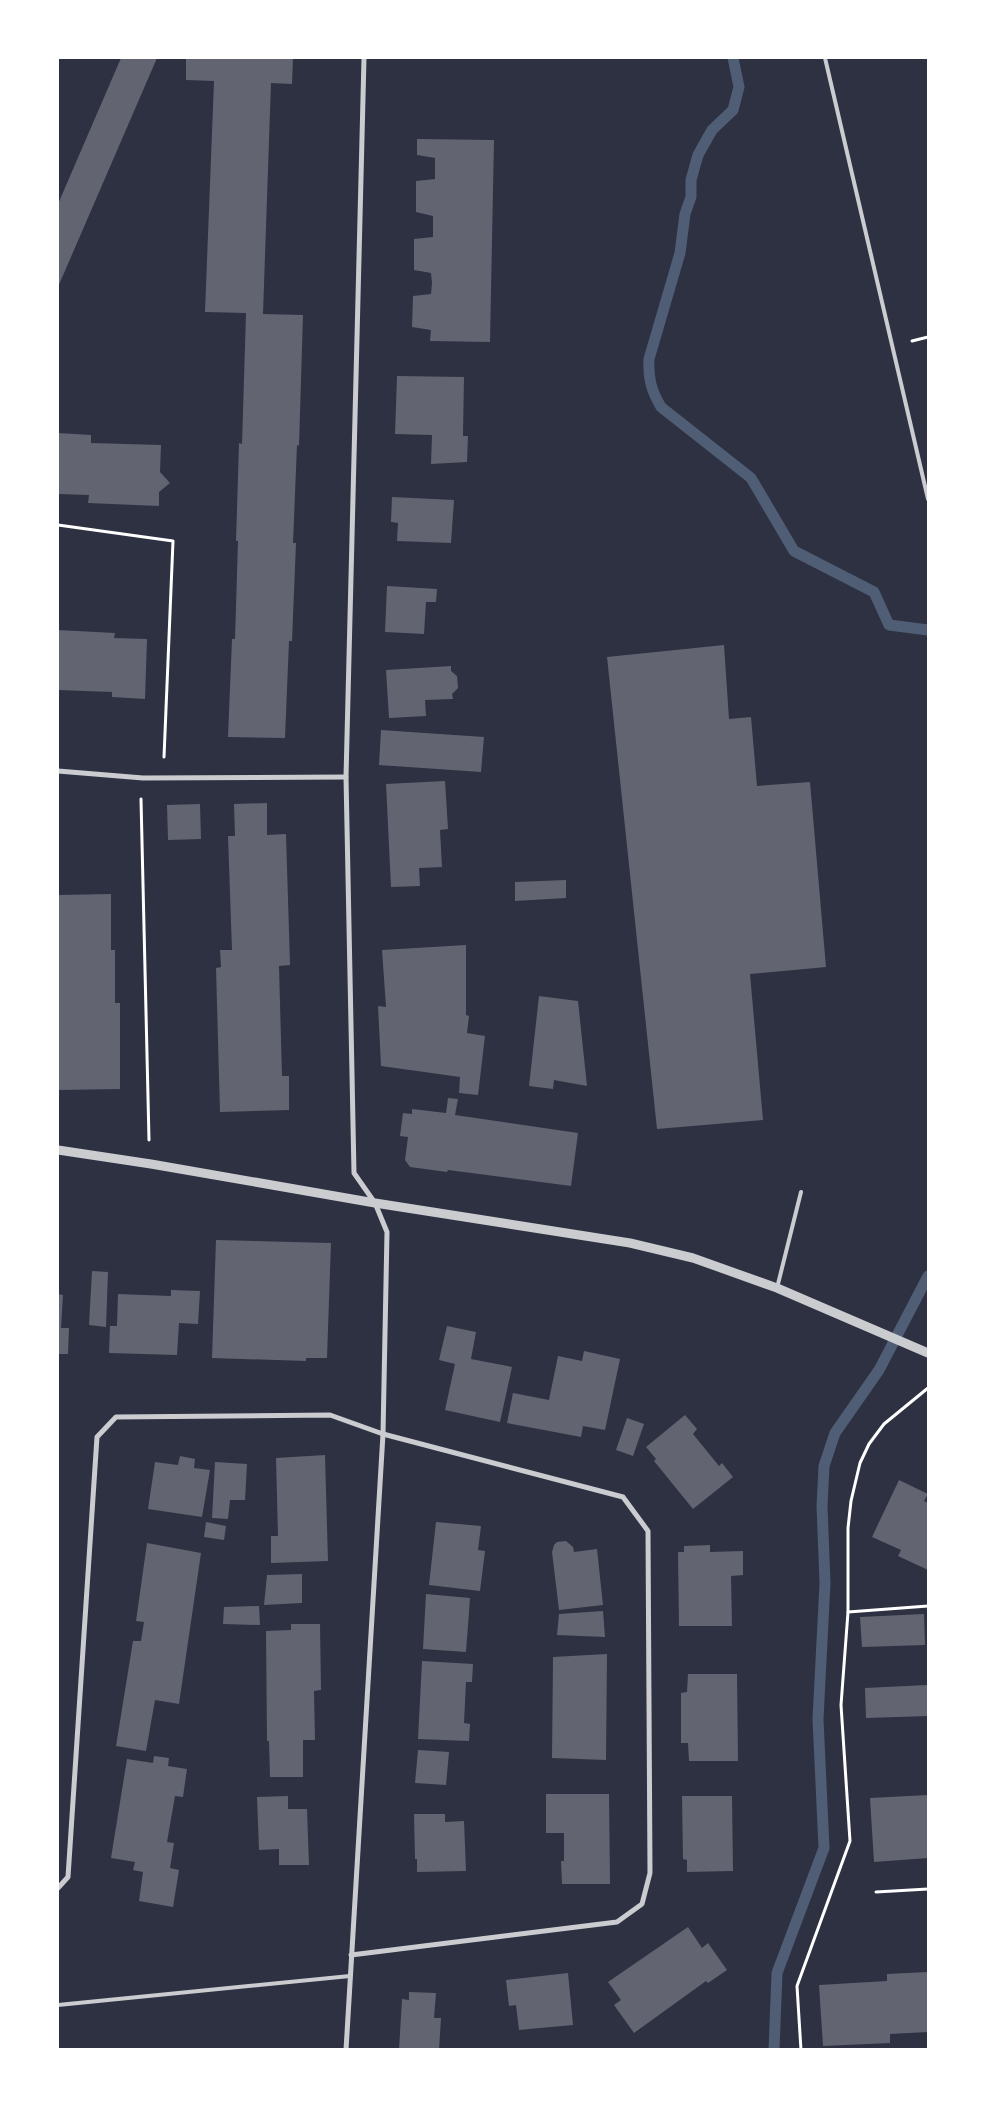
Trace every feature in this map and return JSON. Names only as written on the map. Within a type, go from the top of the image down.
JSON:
[{"type":"street","points":[[346,2050],[383,1434],[387,1232],[375,1203],[354,1173],[346,777],[364,58]]},
{"type":"street","points":[[58,771],[143,778],[346,777]]},
{"type":"street","points":[[58,1150],[630,1243],[693,1258],[777,1288],[928,1353]]},
{"type":"street","points":[[58,1888],[68,1878],[97,1437],[116,1418],[330,1415],[383,1434],[623,1497],[648,1531],[650,1873],[642,1904],[617,1922],[351,1955]]},
{"type":"lane","points":[[825,58],[928,499]]},
{"type":"lane","points":[[777,1288],[801,1192]]},
{"type":"lane","points":[[58,2005],[350,1976]]},
{"type":"path","points":[[58,525],[173,541],[164,755],[165,777]]},
{"type":"path","points":[[143,778],[141,838],[147,1125],[150,1164]]},
{"type":"path","points":[[801,2050],[797,1986],[850,1841],[841,1705],[848,1612],[848,1528],[851,1501],[860,1462],[869,1444],[884,1424],[928,1388]]},
{"type":"path","points":[[848,1612],[928,1606]]},
{"type":"path","points":[[876,1892],[928,1889]]},
{"type":"building","points":[[121,58],[157,58],[58,287],[58,204]]},
{"type":"building","points":[[186,58],[293,58],[292,84],[271,83],[263,314],[303,315],[299,446],[297,445],[293,543],[296,543],[292,641],[289,641],[285,738],[228,737],[232,639],[235,639],[239,443],[242,444],[246,313],[205,312],[214,81],[186,80]]},
{"type":"building","points":[[417,139],[494,140],[490,342],[430,341],[431,330],[412,327],[413,296],[431,294],[432,283],[431,273],[414,270],[414,239],[433,237],[433,216],[416,212],[416,181],[435,179],[435,158],[417,155]]},
{"type":"building","points":[[397,376],[464,377],[463,436],[468,436],[467,462],[431,464],[432,435],[395,434]]},
{"type":"building","points":[[58,433],[91,435],[91,443],[161,445],[160,472],[170,483],[159,492],[159,506],[88,503],[89,495],[58,494]]},
{"type":"building","points":[[392,497],[454,500],[451,543],[397,541],[398,523],[391,522]]},
{"type":"building","points":[[387,586],[437,589],[436,602],[426,602],[424,634],[385,632]]},
{"type":"building","points":[[58,630],[115,633],[114,638],[147,639],[145,699],[112,697],[112,692],[58,690]]},
{"type":"building","points":[[724,645],[729,719],[751,717],[757,786],[810,782],[826,967],[750,974],[763,1120],[657,1129],[607,657]]},
{"type":"building","points":[[451,666],[451,671],[457,676],[458,688],[452,694],[453,699],[425,700],[426,716],[389,718],[386,670]]},
{"type":"building","points":[[381,730],[484,737],[481,772],[379,765]]},
{"type":"building","points":[[445,781],[448,829],[440,830],[442,867],[419,868],[420,886],[391,887],[386,784]]},
{"type":"building","points":[[267,803],[267,835],[286,834],[290,965],[279,966],[282,1076],[289,1076],[289,1110],[220,1112],[216,968],[221,967],[220,950],[232,950],[228,836],[235,836],[234,804]]},
{"type":"building","points":[[200,804],[201,839],[168,840],[167,805]]},
{"type":"building","points":[[566,880],[566,898],[515,901],[515,882]]},
{"type":"building","points":[[111,894],[111,950],[115,950],[115,1003],[120,1003],[120,1089],[58,1090],[58,895]]},
{"type":"building","points":[[466,945],[466,1015],[469,1016],[467,1033],[485,1036],[478,1095],[459,1093],[460,1077],[381,1066],[378,1006],[386,1007],[382,950]]},
{"type":"building","points":[[539,996],[578,1001],[587,1086],[554,1080],[553,1089],[529,1086]]},
{"type":"building","points":[[448,1098],[458,1099],[455,1115],[578,1133],[571,1186],[410,1167],[405,1160],[408,1137],[400,1136],[403,1113],[412,1114],[412,1109],[446,1113]]},
{"type":"building","points":[[216,1240],[331,1243],[327,1358],[306,1358],[306,1361],[212,1358]]},
{"type":"building","points":[[92,1271],[108,1272],[106,1327],[89,1325]]},
{"type":"building","points":[[171,1290],[200,1291],[198,1324],[179,1323],[177,1355],[109,1353],[110,1326],[117,1326],[118,1294],[171,1296]]},
{"type":"building","points":[[58,1294],[63,1295],[61,1328],[69,1328],[68,1354],[58,1354]]},
{"type":"building","points":[[447,1326],[476,1332],[471,1359],[512,1367],[500,1422],[445,1410],[455,1364],[439,1360]]},
{"type":"building","points":[[584,1351],[620,1359],[605,1430],[583,1426],[581,1437],[507,1423],[513,1393],[549,1400],[558,1356],[582,1361]]},
{"type":"building","points":[[685,1415],[697,1429],[693,1434],[719,1466],[722,1463],[733,1477],[693,1509],[654,1461],[656,1459],[646,1447]]},
{"type":"building","points":[[627,1418],[644,1424],[633,1456],[616,1450]]},
{"type":"building","points":[[325,1455],[328,1561],[271,1563],[271,1536],[278,1536],[276,1458]]},
{"type":"building","points":[[180,1456],[195,1459],[194,1468],[210,1470],[202,1517],[148,1509],[155,1462],[178,1465]]},
{"type":"building","points":[[215,1462],[247,1464],[245,1500],[230,1500],[228,1519],[212,1518]]},
{"type":"building","points":[[899,1480],[928,1494],[924,1501],[928,1503],[928,1570],[898,1556],[901,1550],[872,1537]]},
{"type":"building","points":[[206,1522],[226,1526],[224,1540],[204,1537]]},
{"type":"building","points":[[436,1522],[481,1526],[478,1550],[485,1551],[480,1591],[429,1585]]},
{"type":"building","points":[[566,1541],[573,1547],[574,1552],[597,1549],[603,1605],[559,1610],[552,1552],[557,1542]]},
{"type":"building","points":[[147,1543],[201,1553],[179,1704],[155,1700],[146,1751],[116,1746],[133,1641],[141,1641],[144,1622],[136,1621]]},
{"type":"building","points":[[710,1545],[710,1552],[743,1551],[743,1575],[731,1576],[732,1626],[679,1626],[678,1552],[684,1552],[684,1546]]},
{"type":"building","points":[[302,1574],[302,1603],[264,1605],[267,1575]]},
{"type":"building","points":[[426,1594],[470,1598],[466,1652],[423,1649]]},
{"type":"building","points":[[259,1606],[260,1625],[223,1624],[224,1607]]},
{"type":"building","points":[[603,1611],[605,1637],[557,1635],[559,1614]]},
{"type":"building","points":[[924,1614],[925,1645],[862,1647],[860,1617]]},
{"type":"building","points":[[291,1624],[320,1624],[321,1690],[314,1691],[315,1740],[303,1740],[303,1777],[270,1777],[269,1741],[267,1741],[266,1631],[291,1630]]},
{"type":"building","points":[[607,1654],[606,1760],[552,1758],[553,1657]]},
{"type":"building","points":[[422,1661],[473,1664],[472,1682],[466,1682],[464,1723],[470,1724],[469,1741],[418,1739]]},
{"type":"building","points":[[688,1674],[737,1674],[738,1761],[689,1761],[688,1743],[681,1743],[681,1693],[687,1692]]},
{"type":"building","points":[[927,1685],[928,1716],[866,1718],[865,1688]]},
{"type":"building","points":[[418,1750],[449,1752],[446,1785],[415,1783]]},
{"type":"building","points":[[154,1756],[169,1758],[168,1766],[187,1769],[183,1797],[175,1796],[167,1842],[174,1843],[170,1868],[179,1870],[173,1907],[139,1901],[143,1872],[133,1870],[135,1862],[111,1858],[127,1759],[153,1763]]},
{"type":"building","points":[[546,1794],[609,1794],[610,1884],[562,1884],[561,1861],[564,1861],[564,1833],[546,1833]]},
{"type":"building","points":[[928,1795],[928,1858],[874,1862],[870,1798]]},
{"type":"building","points":[[288,1796],[288,1809],[307,1809],[309,1865],[279,1865],[279,1849],[259,1850],[257,1797]]},
{"type":"building","points":[[682,1796],[732,1796],[733,1871],[687,1872],[687,1860],[683,1859]]},
{"type":"building","points":[[414,1814],[445,1814],[445,1822],[464,1821],[466,1871],[417,1872]]},
{"type":"building","points":[[688,1927],[702,1948],[708,1943],[727,1970],[708,1983],[706,1981],[634,2033],[614,2005],[621,2000],[608,1982]]},
{"type":"building","points":[[928,1972],[928,2032],[890,2034],[890,2043],[823,2046],[819,1985],[887,1981],[887,1974]]},
{"type":"building","points":[[568,1973],[573,2025],[519,2030],[516,2005],[509,2006],[506,1980]]},
{"type":"building","points":[[409,1992],[436,1993],[434,2018],[441,2018],[439,2050],[399,2050],[402,1999],[409,2000]]},
{"type":"waterway","points":[[733,58],[739,87],[733,110],[712,130],[698,155],[691,180],[691,197],[685,214],[680,253],[649,359],[649,372],[655,395],[661,407],[751,478],[794,551],[874,592],[889,625],[928,630]]},
{"type":"waterway","points":[[774,2050],[777,1973],[824,1848],[818,1719],[825,1583],[822,1506],[824,1466],[835,1433],[879,1370],[928,1276]]}]
